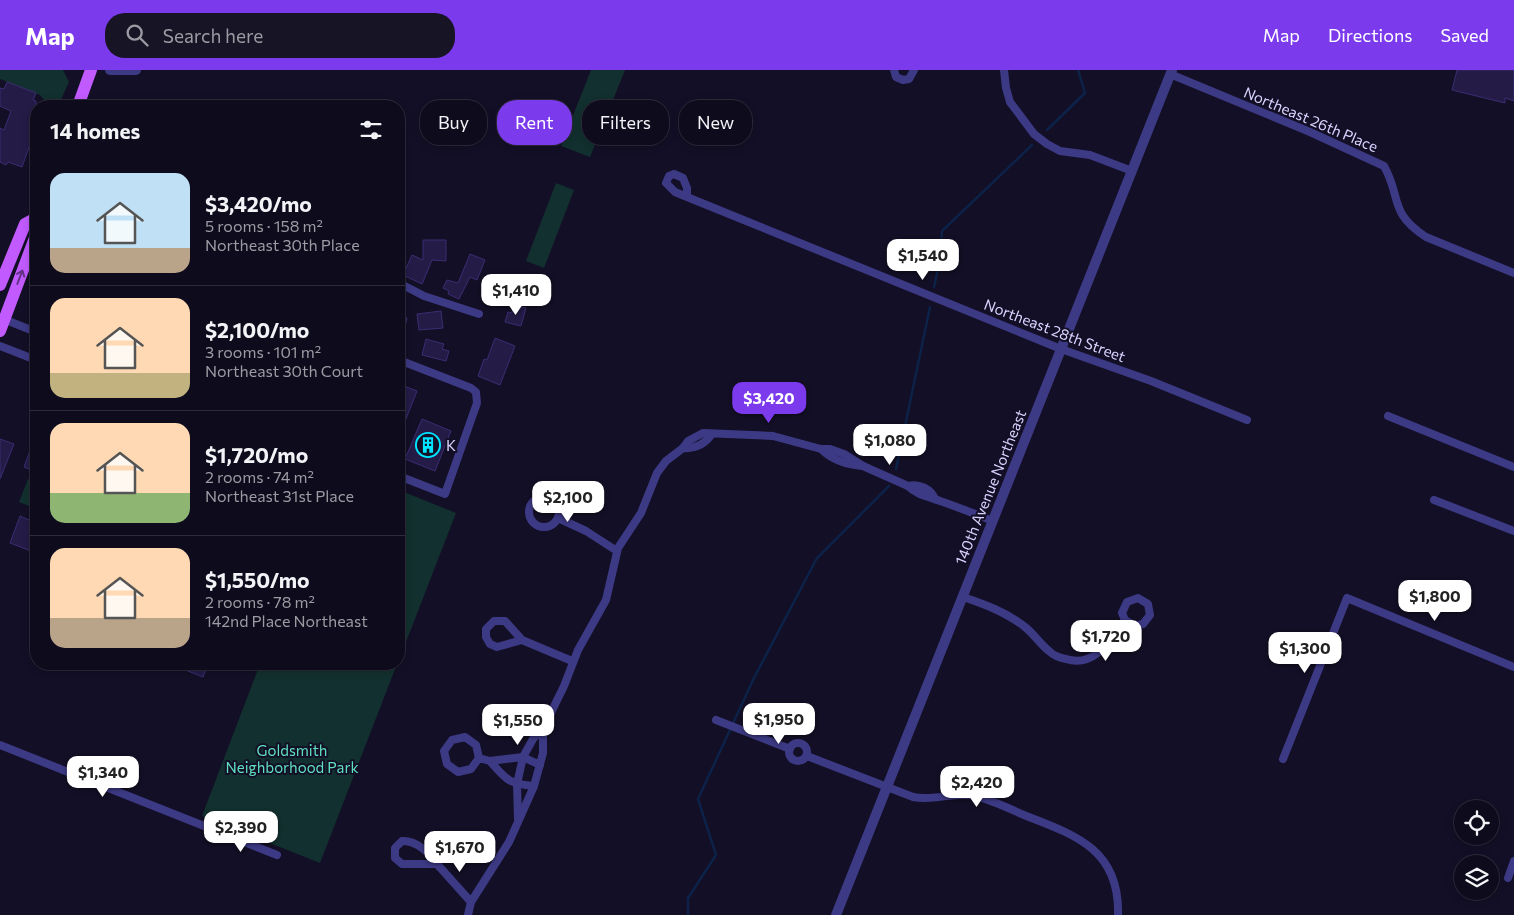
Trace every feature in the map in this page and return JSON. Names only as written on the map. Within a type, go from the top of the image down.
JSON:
[{"type":"main road","points":[[80,100],[91,70]]},
{"type":"main road","points":[[0,285],[25,224],[30,221]]},
{"type":"main road","points":[[1,323],[30,250]]},
{"type":"street","points":[[110,70],[136,70]]},
{"type":"street","points":[[894,70],[896,77],[903,80],[909,79],[914,70]]},
{"type":"street","points":[[1004,70],[1010,102],[1034,134],[1047,144],[1060,150],[1090,155],[1132,171]]},
{"type":"street","name":"140th Avenue Northeast","points":[[836,915],[1171,72]]},
{"type":"street","name":"Northeast 26th Place","points":[[1171,72],[1384,166],[1398,208],[1414,230],[1426,237],[1514,273]]},
{"type":"street","name":"Northeast 28th Street","points":[[686,197],[1061,349],[1151,381],[1247,420]]},
{"type":"street","points":[[405,287],[424,296],[479,314]]},
{"type":"street","points":[[1,323],[30,330]]},
{"type":"street","points":[[0,346],[30,358]]},
{"type":"street","points":[[405,362],[471,388],[476,392],[477,404],[445,494],[405,478]]},
{"type":"street","points":[[1388,416],[1514,466]]},
{"type":"street","points":[[518,819],[516,784],[523,757],[534,739],[543,729],[564,686],[572,661],[606,600],[617,551],[640,514],[657,473],[666,461],[697,435],[703,433],[739,433],[773,436],[820,449],[830,449],[908,486],[914,492],[923,496],[993,521]]},
{"type":"street","points":[[1434,500],[1514,531]]},
{"type":"street","points":[[558,518],[586,531],[617,551]]},
{"type":"street","points":[[962,597],[993,608],[1010,617],[1025,627],[1049,651],[1058,657],[1071,661],[1080,661],[1099,653],[1125,620]]},
{"type":"street","points":[[1283,759],[1347,598],[1514,666]]},
{"type":"street","points":[[522,640],[497,648],[487,640],[486,628],[494,621],[505,621],[522,640],[572,661]]},
{"type":"street","points":[[716,720],[790,749]]},
{"type":"street","points":[[468,915],[470,902],[509,842],[534,786],[543,753],[543,729]]},
{"type":"street","points":[[465,738],[476,745],[479,758],[471,769],[458,772],[447,764],[444,751],[452,740],[465,738]]},
{"type":"street","points":[[797,743],[803,745],[807,749],[807,756],[803,760],[796,761],[790,756],[790,749],[797,743]]},
{"type":"street","points":[[0,746],[277,855]]},
{"type":"street","points":[[807,756],[877,781],[887,787],[920,799],[958,795],[980,797],[1078,838],[1098,853],[1112,875],[1116,889],[1118,915]]},
{"type":"street","points":[[479,758],[490,761],[523,757],[540,765]]},
{"type":"street","points":[[490,761],[506,778],[516,784],[534,786]]},
{"type":"street","points":[[437,864],[402,864],[395,858],[395,848],[402,841],[409,841],[430,853],[437,864],[470,902]]},
{"type":"street","points":[[1508,878],[1514,862]]},
{"type":"green space","points":[[0,70],[63,70],[69,82],[61,100],[44,100],[40,95],[0,79]]},
{"type":"green space","points":[[591,70],[625,70],[613,100],[582,100],[582,145],[595,145],[590,157],[561,146],[572,145],[572,118]]},
{"type":"green space","points":[[556,183],[574,190],[544,268],[526,261]]},
{"type":"green space","points":[[28,479],[30,480],[30,507],[19,502]]},
{"type":"green space","points":[[405,492],[456,513],[405,645]]},
{"type":"green space","name":"Goldsmith Neighborhood Park","points":[[258,670],[395,670],[320,863],[202,816]]},
{"type":"building","points":[[1457,70],[1514,70],[1514,101],[1505,98],[1505,103],[1452,90]]},
{"type":"building","points":[[7,82],[36,93],[33,100],[30,100],[30,145],[22,167],[8,162],[6,165],[0,162],[0,128],[4,130],[11,111],[0,106],[0,88],[4,89]]},
{"type":"building","points":[[423,240],[446,240],[446,261],[432,260],[422,284],[405,276],[405,271],[412,255],[423,260]]},
{"type":"building","points":[[470,254],[485,260],[477,280],[470,277],[459,299],[448,294],[449,291],[443,288],[447,280],[458,283]]},
{"type":"building","points":[[521,276],[535,282],[529,297],[515,291]]},
{"type":"building","points":[[513,305],[526,308],[521,326],[505,322],[508,312],[512,313]]},
{"type":"building","points":[[441,311],[443,328],[419,330],[417,314]]},
{"type":"building","points":[[495,338],[515,346],[500,385],[478,376],[484,359],[487,360]]},
{"type":"building","points":[[426,339],[444,344],[442,349],[449,351],[446,361],[422,355]]},
{"type":"building","points":[[405,386],[417,391],[405,419]]},
{"type":"building","name":"K","points":[[422,419],[451,431],[435,471],[405,459]]},
{"type":"building","points":[[0,439],[14,444],[0,479]]},
{"type":"building","points":[[30,451],[30,470],[24,467]]},
{"type":"building","points":[[20,516],[30,520],[30,551],[10,543]]},
{"type":"building","points":[[185,670],[206,670],[203,677]]},
{"type":"waterway","points":[[1047,130],[1085,93],[1078,70]]},
{"type":"waterway","points":[[934,287],[940,260],[942,231],[1032,145]]},
{"type":"waterway","points":[[896,469],[930,307]]},
{"type":"waterway","points":[[688,915],[688,898],[716,855],[698,799],[754,678],[817,558],[889,486]]},
{"type":"place","name":"K","points":[[428,445]]}]
